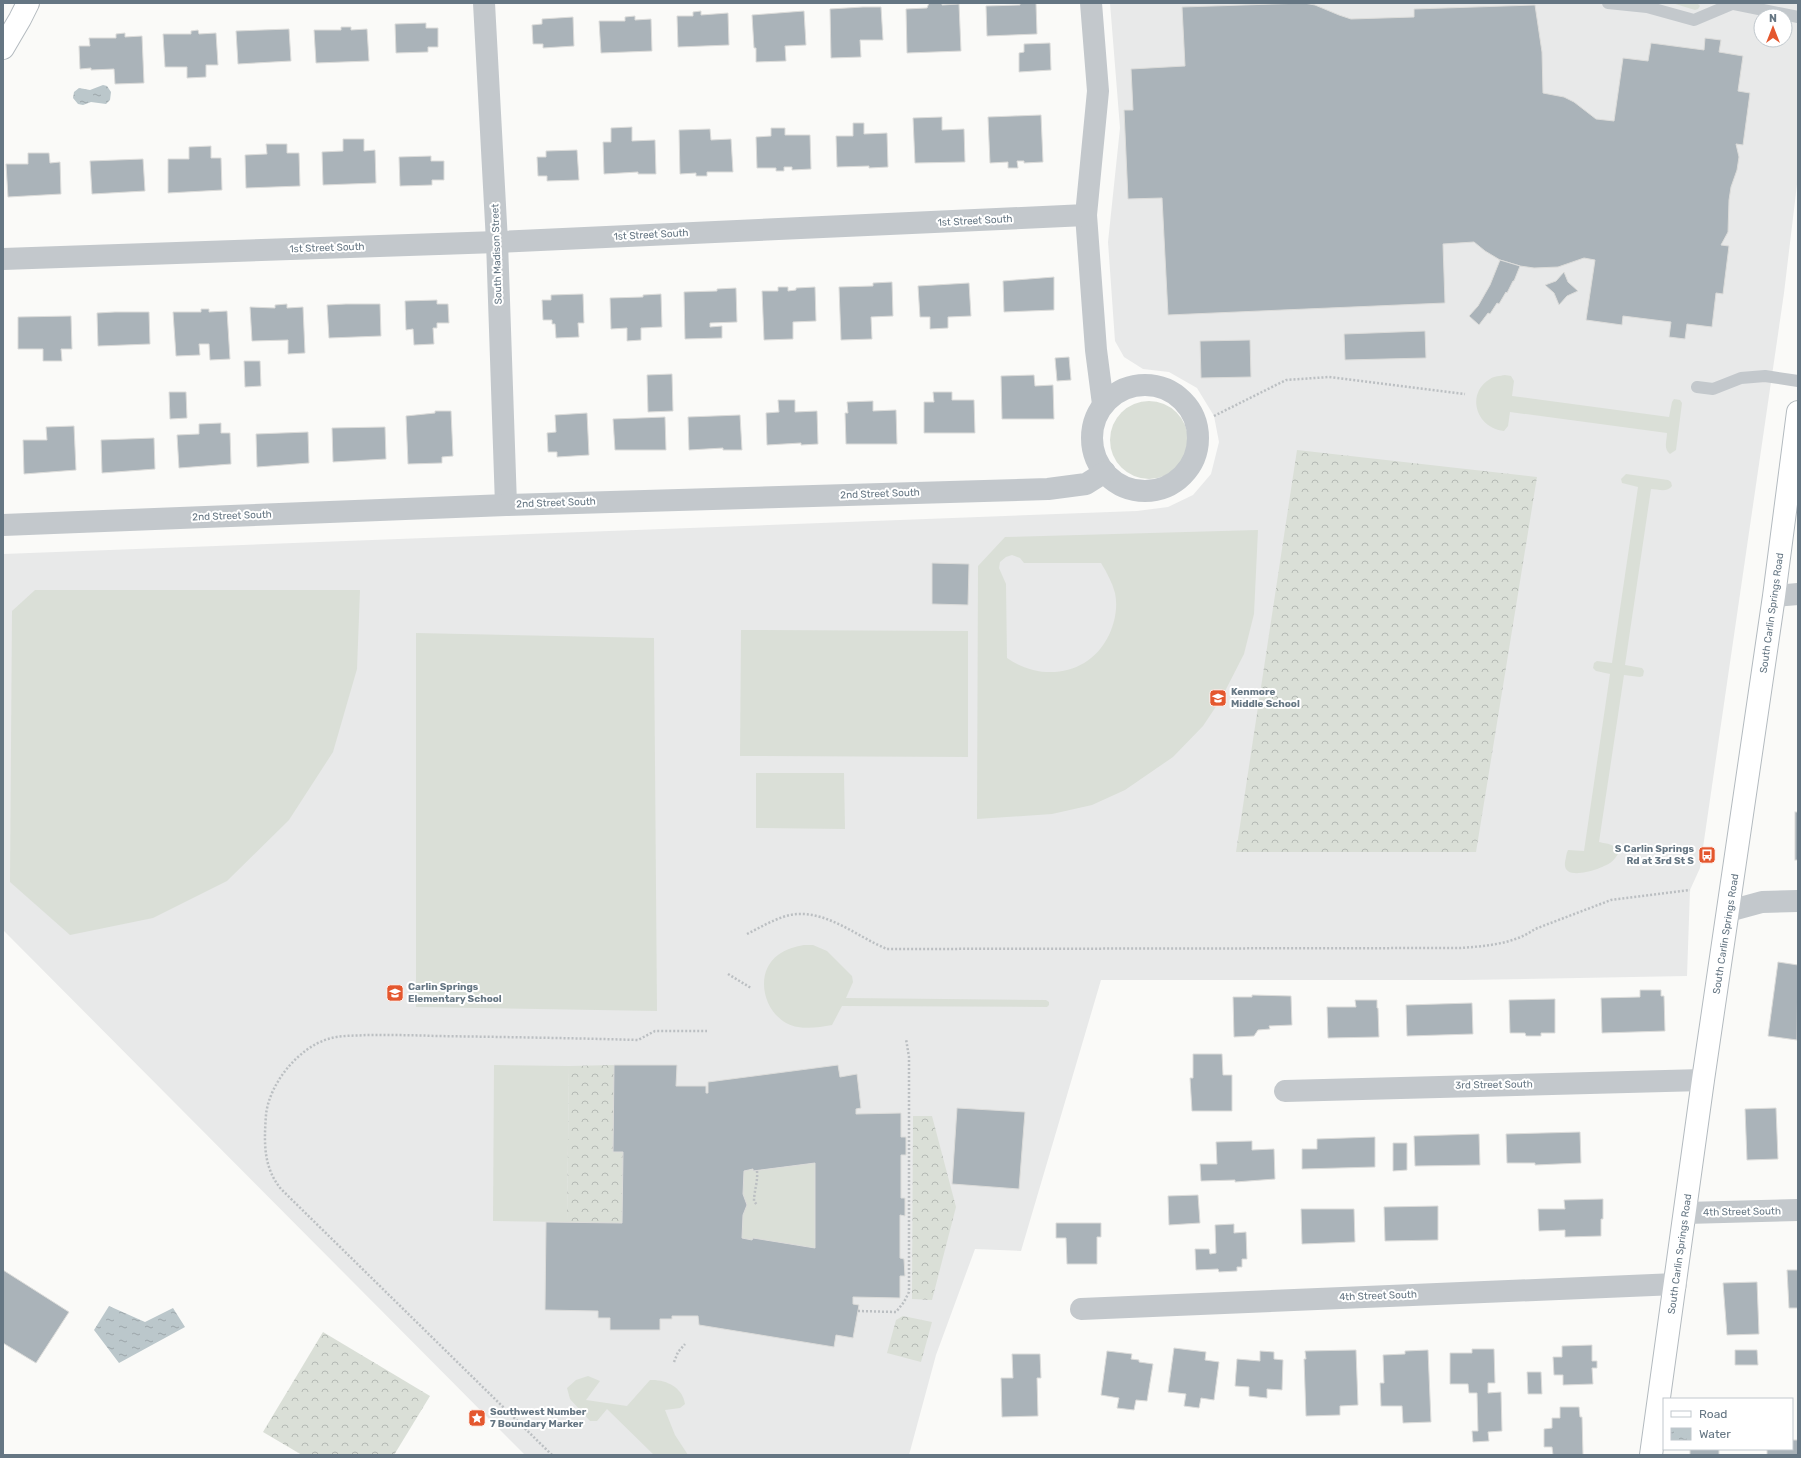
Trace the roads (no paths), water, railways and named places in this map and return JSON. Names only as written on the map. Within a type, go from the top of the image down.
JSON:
[{"type":"main road","points":[[3,48],[20,20],[28,3]]},
{"type":"main road","name":"South Carlin Springs Road","points":[[1651,1455],[1686,1213],[1703,1080],[1774,596],[1798,412]]},
{"type":"street","name":"South Madison Street","points":[[484,3],[497,242],[506,505]]},
{"type":"street","points":[[1091,3],[1098,91],[1086,215],[1096,350],[1103,404]]},
{"type":"street","name":"1st Street South","points":[[3,259],[497,242],[1086,215]]},
{"type":"street","points":[[1138,385],[1156,386],[1175,394],[1188,407],[1196,423],[1198,442],[1195,454],[1186,470],[1179,478],[1163,487],[1140,490],[1122,485],[1112,479],[1105,472],[1099,465],[1092,449],[1092,431],[1094,420],[1103,404],[1118,391],[1138,385]]},
{"type":"street","name":"2nd Street South","points":[[3,526],[506,505],[1048,489],[1086,484],[1105,472]]},
{"type":"street","points":[[1774,596],[1798,594]]},
{"type":"street","points":[[1729,911],[1762,902],[1798,901]]},
{"type":"street","name":"3rd Street South","points":[[1285,1091],[1703,1080]]},
{"type":"street","name":"4th Street South","points":[[1686,1213],[1798,1210]]},
{"type":"street","name":"4th Street South","points":[[1081,1309],[1676,1284]]},
{"type":"lane","points":[[1608,3],[1647,7],[1694,20],[1731,3],[1798,17]]},
{"type":"lane","points":[[1697,387],[1714,389],[1740,378],[1765,376],[1798,381]]},
{"type":"water","points":[[103,85],[107,86],[111,92],[110,100],[106,104],[91,102],[83,105],[78,104],[73,98],[74,92],[79,88],[90,90]]},
{"type":"water","points":[[109,1306],[145,1322],[173,1308],[185,1327],[119,1363],[94,1330]]},
{"type":"place","name":"Kenmore Middle School","points":[[1218,698]]},
{"type":"place","name":"S Carlin Springs Rd at 3rd St S","points":[[1707,855]]},
{"type":"place","name":"Carlin Springs Elementary School","points":[[395,993]]},
{"type":"place","name":"Southwest Number 7 Boundary Marker","points":[[477,1418]]}]
